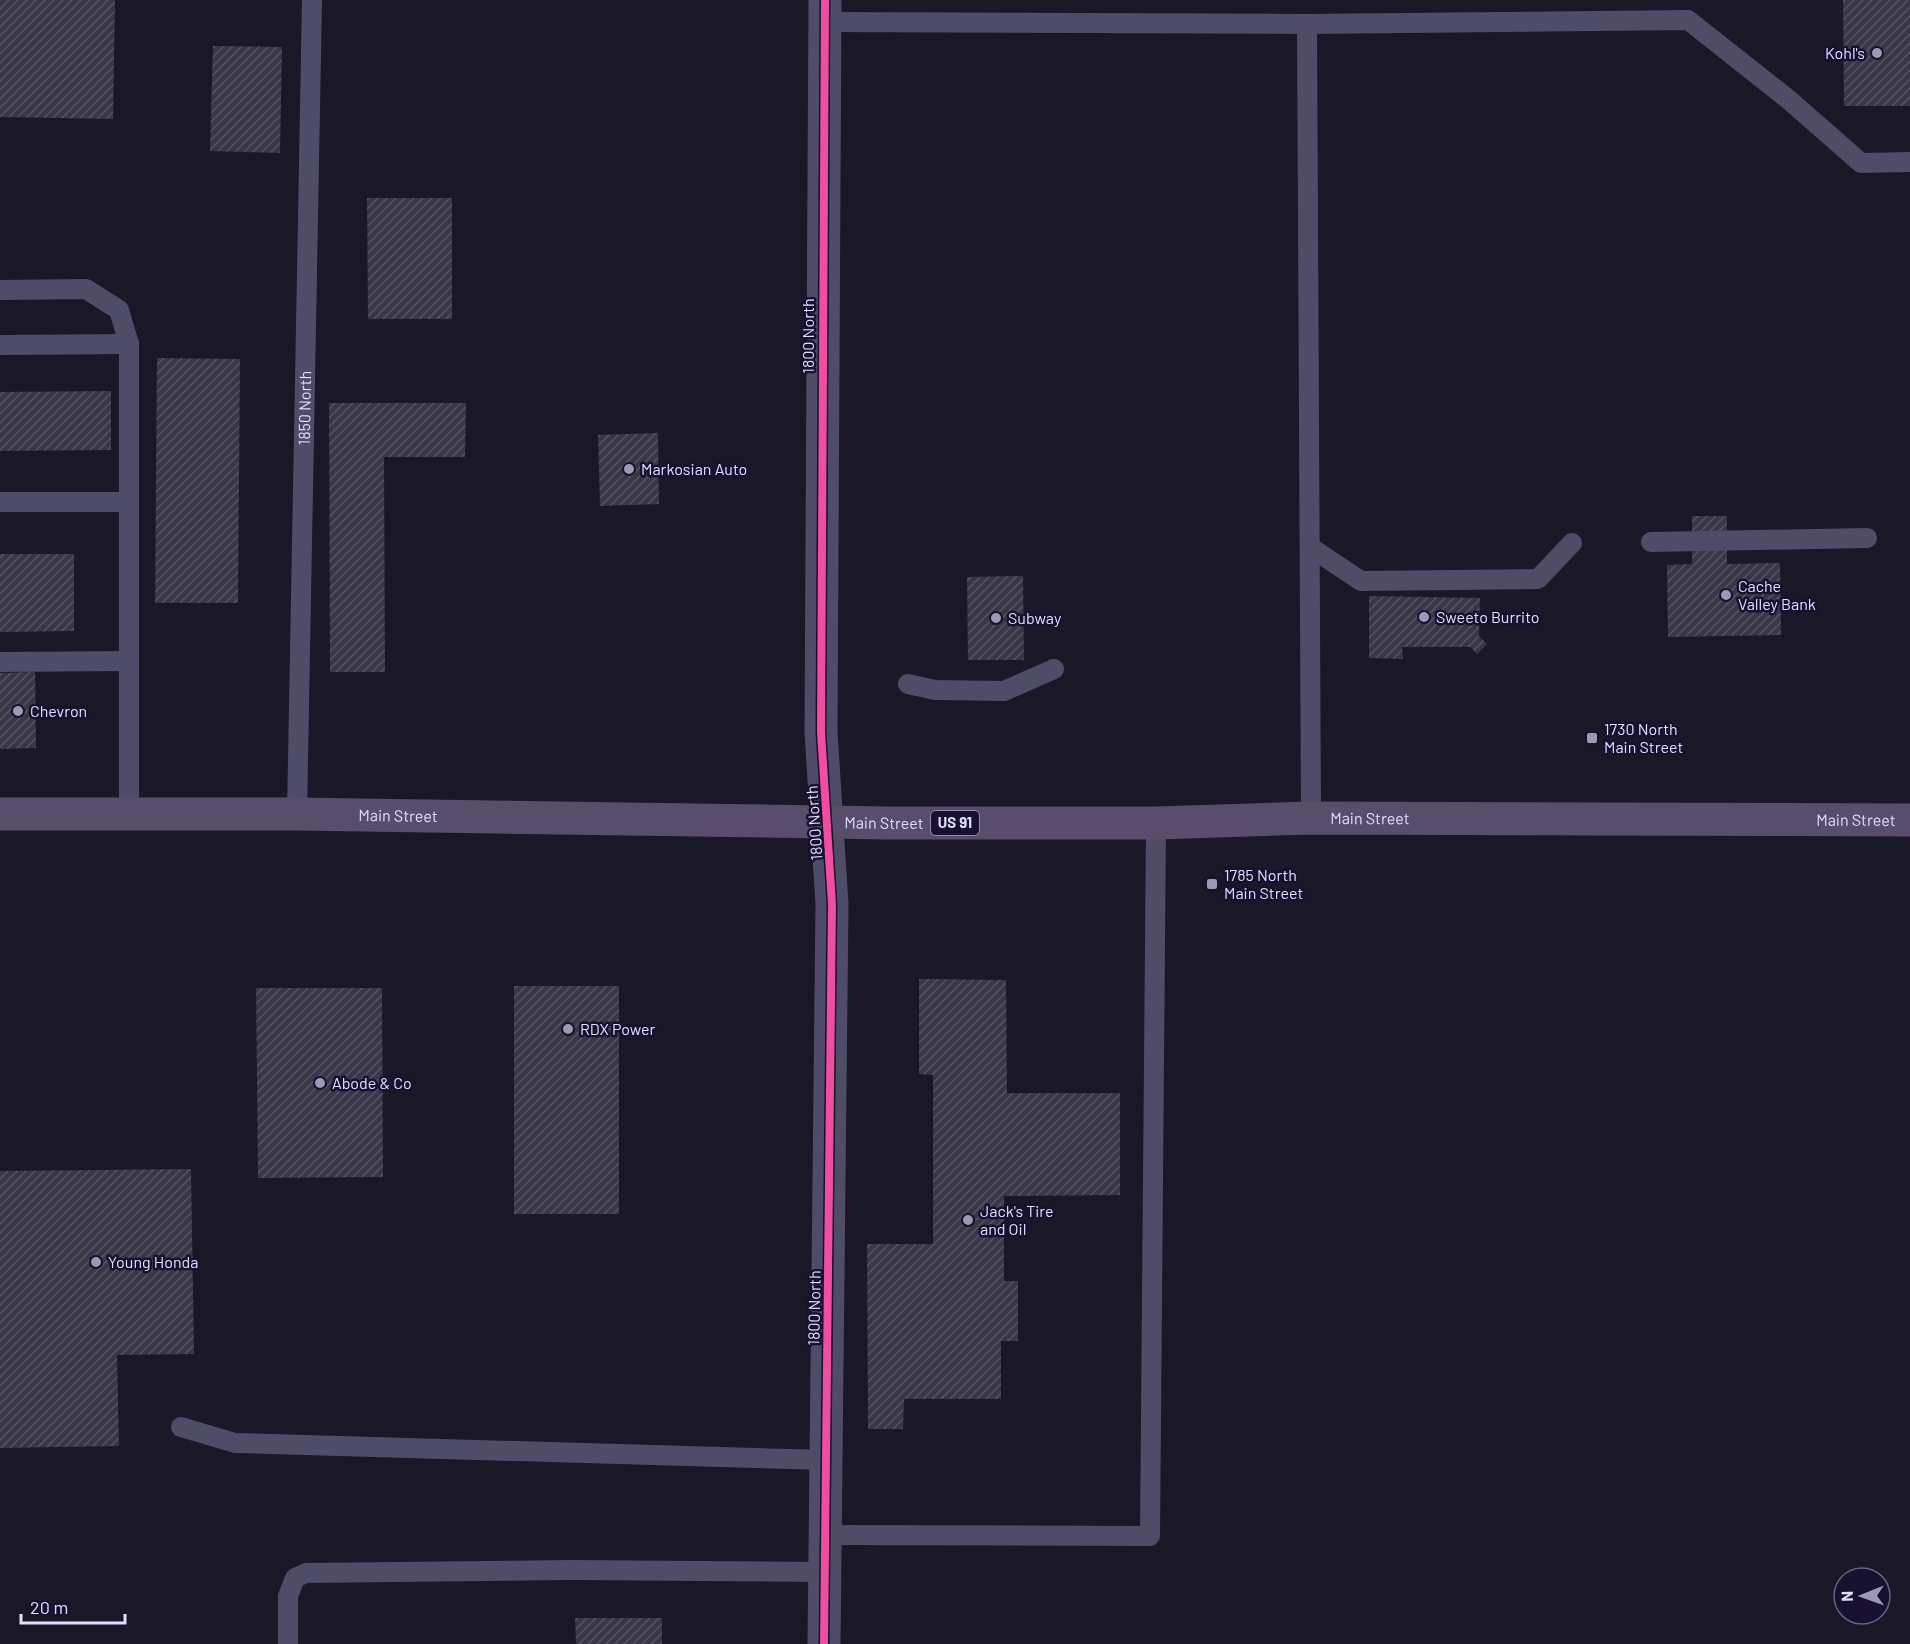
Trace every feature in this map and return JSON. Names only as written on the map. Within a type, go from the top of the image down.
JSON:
[{"type":"main road","name":"Main Street","points":[[0,814],[297,814],[829,823],[1156,823],[1311,818],[1910,820]]},
{"type":"street","name":"1800 North","points":[[824,11],[821,720],[829,823],[832,904],[824,1644]]},
{"type":"lane","name":"1850 North","points":[[297,814],[312,0]]},
{"type":"lane","points":[[824,11],[1307,24],[1688,20],[1788,99],[1861,163],[1910,162]]},
{"type":"lane","points":[[1307,24],[1311,818]]},
{"type":"lane","points":[[0,290],[86,289],[119,310],[129,344],[129,814]]},
{"type":"lane","points":[[0,345],[129,344]]},
{"type":"lane","points":[[0,502],[129,502]]},
{"type":"lane","points":[[1651,542],[1867,538]]},
{"type":"lane","points":[[1310,547],[1361,581],[1538,579],[1572,543]]},
{"type":"lane","points":[[0,662],[129,661]]},
{"type":"lane","points":[[908,684],[935,690],[1004,690],[1054,669]]},
{"type":"lane","points":[[825,1535],[1150,1536],[1156,823]]},
{"type":"lane","points":[[181,1427],[235,1443],[826,1460]]},
{"type":"lane","points":[[288,1644],[288,1596],[295,1578],[306,1573],[571,1570],[824,1572]]},
{"type":"building","points":[[0,0],[115,0],[113,119],[0,117]]},
{"type":"building","name":"Kohl's","points":[[1843,0],[1910,0],[1910,106],[1844,106]]},
{"type":"building","points":[[213,46],[282,47],[280,153],[210,151]]},
{"type":"building","points":[[367,198],[452,198],[452,319],[368,319]]},
{"type":"building","points":[[157,358],[240,359],[238,603],[155,603]]},
{"type":"building","points":[[111,391],[111,450],[0,451],[0,392]]},
{"type":"building","points":[[329,403],[466,403],[465,457],[384,457],[385,672],[330,672]]},
{"type":"building","name":"Markosian Auto","points":[[658,433],[659,504],[600,506],[598,435]]},
{"type":"building","points":[[1692,516],[1727,516],[1727,564],[1780,563],[1781,635],[1668,637],[1667,565],[1692,564]]},
{"type":"building","points":[[0,554],[74,554],[74,631],[0,632]]},
{"type":"building","name":"Subway","points":[[1023,576],[1024,660],[968,660],[967,577]]},
{"type":"building","name":"Sweeto Burrito","points":[[1369,596],[1480,598],[1479,636],[1487,644],[1477,654],[1470,647],[1402,647],[1403,659],[1369,658]]},
{"type":"building","name":"Chevron","points":[[35,672],[36,748],[0,749],[0,673]]},
{"type":"building","name":"Jack's Tire and Oil","points":[[919,979],[1006,980],[1007,1093],[1120,1093],[1120,1195],[1004,1196],[1004,1281],[1018,1281],[1018,1341],[1001,1341],[1001,1399],[904,1399],[903,1429],[868,1429],[867,1244],[933,1244],[933,1075],[919,1074]]},
{"type":"building","points":[[514,986],[619,986],[619,1214],[514,1214]]},
{"type":"building","name":"Abode & Co","points":[[256,988],[382,988],[383,1177],[258,1178]]},
{"type":"building","name":"Young Honda","points":[[191,1169],[194,1354],[117,1355],[119,1446],[0,1448],[0,1171]]},
{"type":"building","points":[[575,1618],[662,1618],[662,1644],[576,1644]]},
{"type":"cycle path","points":[[824,1644],[832,904],[821,732],[825,0]]},
{"type":"place","name":"Kohl's","points":[[1877,53]]},
{"type":"place","name":"Markosian Auto","points":[[629,469]]},
{"type":"place","name":"Cache Valley Bank","points":[[1726,595]]},
{"type":"place","name":"Sweeto Burrito","points":[[1424,617]]},
{"type":"place","name":"Subway","points":[[996,618]]},
{"type":"place","name":"Chevron","points":[[18,711]]},
{"type":"place","name":"1730 North Main Street","points":[[1592,738]]},
{"type":"place","name":"1785 North Main Street","points":[[1212,884]]},
{"type":"place","name":"RDX Power","points":[[568,1029]]},
{"type":"place","name":"Abode & Co","points":[[320,1083]]},
{"type":"place","name":"Jack's Tire and Oil","points":[[968,1220]]},
{"type":"place","name":"Young Honda","points":[[96,1262]]}]
